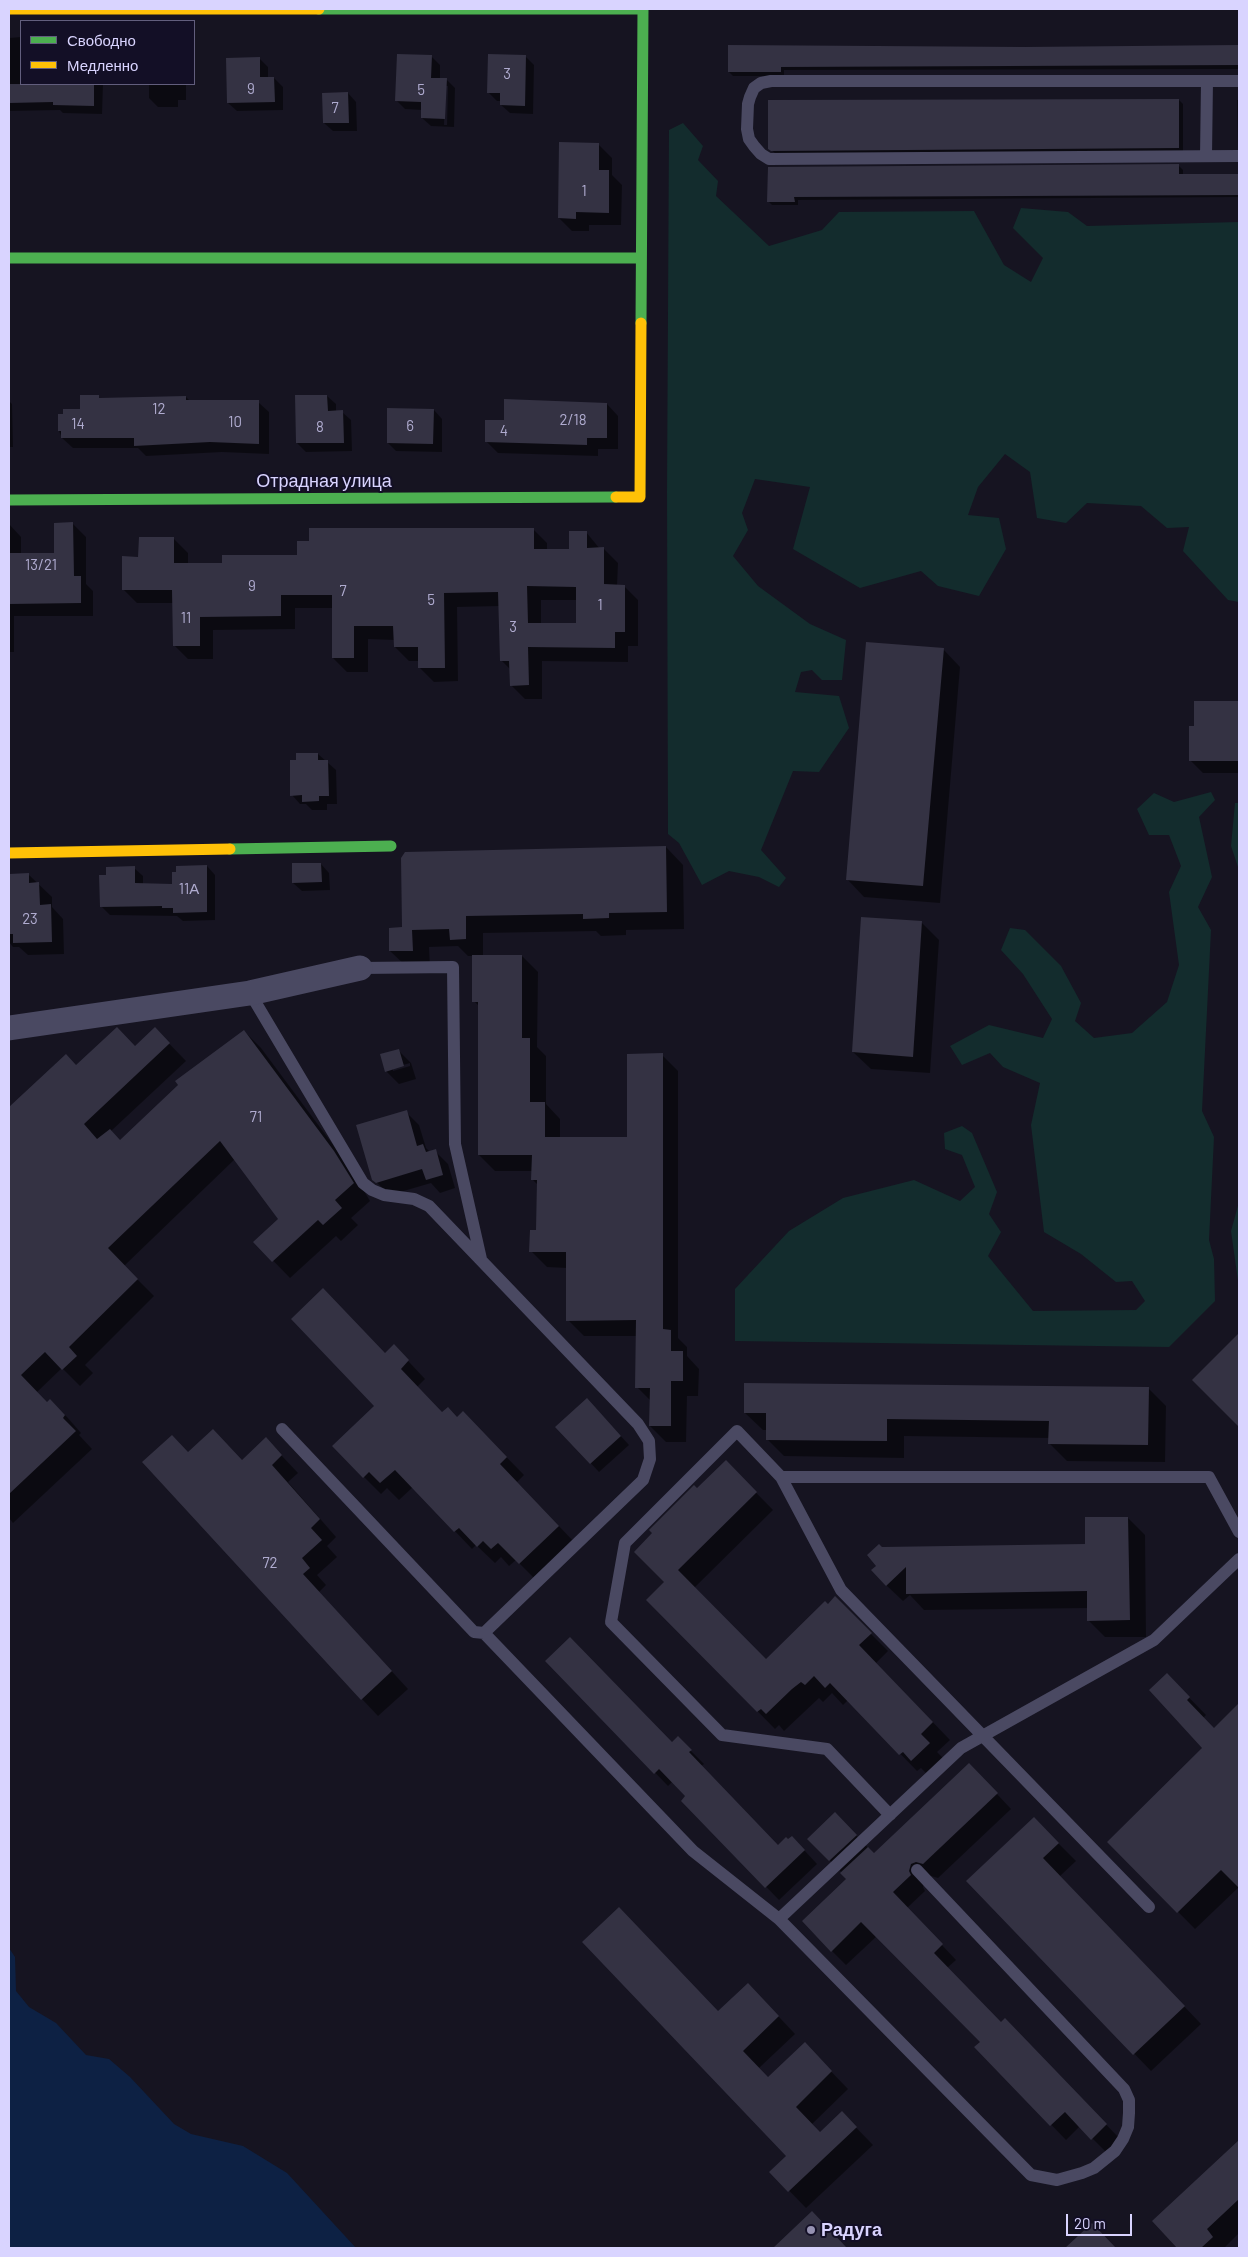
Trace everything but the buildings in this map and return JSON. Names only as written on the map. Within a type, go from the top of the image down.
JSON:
[{"type":"street","points":[[9,9],[643,9],[641,258],[9,258]]},
{"type":"street","name":"Отрадная улица","points":[[9,500],[640,497],[641,258]]},
{"type":"street","points":[[9,853],[391,846]]},
{"type":"street","points":[[9,1028],[250,993],[360,968]]},
{"type":"lane","points":[[1239,81],[770,81],[761,83],[754,88],[750,96],[747,129],[749,139],[754,146],[760,154],[769,159],[1239,156]]},
{"type":"lane","points":[[1206,156],[1207,81]]},
{"type":"lane","points":[[360,968],[453,967],[455,1144],[481,1259]]},
{"type":"lane","points":[[250,993],[363,1183],[372,1190],[384,1195],[414,1199],[429,1206],[638,1424],[648,1441],[650,1460],[643,1480],[484,1633]]},
{"type":"lane","points":[[282,1429],[474,1632],[484,1633],[693,1851],[779,1919],[1031,2175],[1057,2180],[1094,2168],[1115,2151],[1128,2127],[1129,2100],[1124,2089],[917,1870]]},
{"type":"lane","points":[[890,1815],[828,1749],[722,1735],[611,1622],[625,1543],[737,1432],[781,1477],[841,1590],[1149,1907]]},
{"type":"lane","points":[[781,1477],[1209,1477],[1239,1532]]},
{"type":"lane","points":[[779,1919],[961,1748],[1154,1640],[1239,1559]]},
{"type":"green space","points":[[683,123],[703,146],[698,160],[718,181],[716,196],[769,246],[822,230],[839,212],[974,211],[1004,265],[1031,282],[1043,258],[1013,228],[1021,208],[1068,212],[1087,226],[1239,222],[1239,602],[1228,600],[1183,551],[1189,527],[1167,528],[1141,506],[1087,503],[1066,523],[1037,518],[1030,472],[1005,454],[978,487],[968,515],[999,518],[1006,549],[979,596],[938,586],[921,571],[860,588],[793,549],[810,487],[755,479],[742,513],[748,530],[733,556],[758,586],[810,624],[846,640],[842,680],[822,680],[812,670],[801,672],[795,692],[839,696],[849,728],[819,772],[793,771],[761,850],[786,878],[779,887],[759,877],[729,871],[702,885],[679,843],[668,834],[669,130]]},
{"type":"green space","points":[[1211,792],[1215,800],[1199,817],[1212,877],[1198,907],[1211,930],[1202,1111],[1214,1137],[1209,1240],[1214,1259],[1215,1301],[1169,1347],[735,1341],[735,1289],[789,1231],[843,1198],[914,1180],[960,1201],[975,1187],[962,1155],[945,1149],[944,1133],[962,1126],[972,1133],[997,1192],[989,1214],[1001,1232],[988,1256],[1033,1311],[1136,1310],[1145,1301],[1132,1281],[1116,1282],[1081,1254],[1044,1232],[1031,1125],[1040,1083],[1003,1067],[990,1053],[962,1065],[950,1046],[989,1025],[1043,1038],[1052,1019],[1023,974],[1001,950],[1010,928],[1025,930],[1061,966],[1081,1003],[1075,1021],[1094,1038],[1132,1033],[1167,1002],[1179,965],[1169,892],[1181,866],[1169,835],[1149,835],[1137,809],[1154,793],[1174,802]]},
{"type":"green space","points":[[1235,803],[1239,803],[1239,870],[1231,846]]},
{"type":"green space","points":[[1239,1202],[1239,1288],[1231,1231]]},
{"type":"water","points":[[9,1948],[15,1957],[16,1991],[29,2007],[56,2023],[86,2055],[109,2059],[130,2077],[174,2124],[191,2134],[243,2146],[287,2173],[356,2248],[9,2248]]},
{"type":"traffic: fast","points":[[319,9],[643,9]]},
{"type":"traffic: fast","points":[[641,323],[643,9]]},
{"type":"traffic: fast","points":[[9,258],[641,258]]},
{"type":"traffic: fast","points":[[9,500],[616,497]]},
{"type":"traffic: fast","points":[[230,849],[391,846]]},
{"type":"traffic: slow","points":[[9,9],[319,9]]},
{"type":"traffic: slow","points":[[616,497],[640,497],[641,323]]},
{"type":"traffic: slow","points":[[9,853],[230,849]]},
{"type":"place","name":"Радуга","points":[[811,2230]]}]
